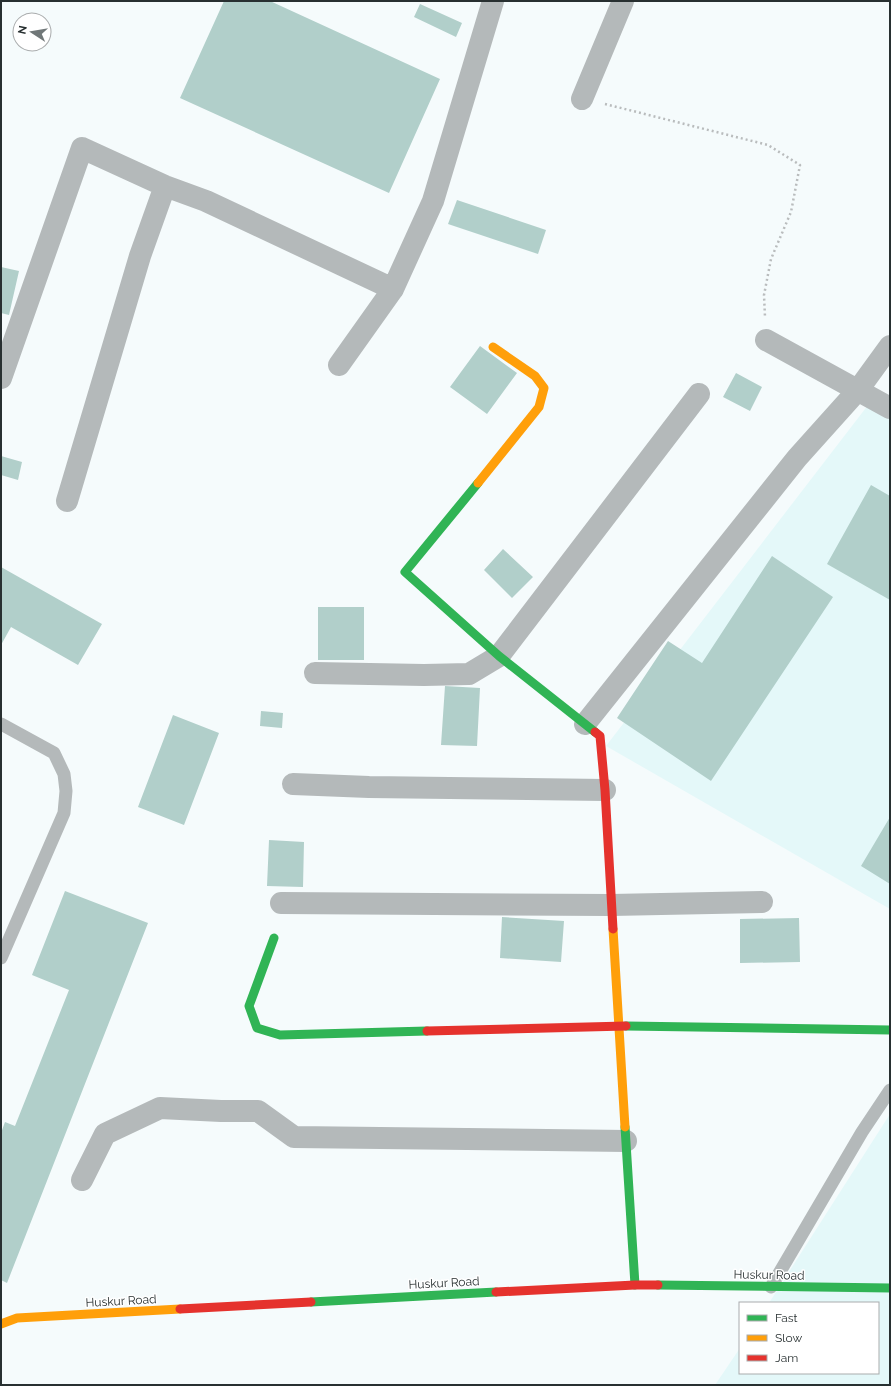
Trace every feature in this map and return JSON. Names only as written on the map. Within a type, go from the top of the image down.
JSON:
[{"type":"street","points":[[340,365],[393,289],[433,201],[493,1]]},
{"type":"street","points":[[582,98],[623,1]]},
{"type":"street","points":[[1,378],[82,148],[165,186],[206,201],[393,289]]},
{"type":"street","points":[[67,500],[140,256],[165,186]]},
{"type":"street","points":[[766,340],[890,408]]},
{"type":"street","points":[[585,724],[797,458],[858,390],[890,346]]},
{"type":"street","points":[[493,347],[535,376],[544,388],[539,408],[406,572],[499,656],[600,736],[605,790],[635,1285]]},
{"type":"street","points":[[315,673],[424,675],[469,674],[499,656],[699,394]]},
{"type":"street","points":[[293,784],[369,788],[605,790]]},
{"type":"street","points":[[281,903],[611,905],[762,902]]},
{"type":"street","points":[[274,938],[249,1006],[257,1028],[280,1035],[619,1026],[890,1030]]},
{"type":"street","points":[[82,1180],[105,1134],[160,1108],[258,1111],[294,1137],[626,1141]]},
{"type":"street","name":"Huskur Road","points":[[1,1324],[17,1318],[635,1285],[890,1288]]},
{"type":"lane","points":[[1,724],[54,753],[64,774],[66,791],[64,813],[1,958]]},
{"type":"lane","points":[[771,1286],[862,1132],[890,1090]]},
{"type":"path","points":[[582,98],[768,145],[800,165],[791,212],[771,259],[764,295],[766,340]]},
{"type":"shaded area","points":[[875,396],[890,405],[890,909],[606,746]]},
{"type":"shaded area","points":[[890,1114],[890,1385],[715,1385],[739,1349],[739,1374],[879,1374],[879,1302],[770,1302]]},
{"type":"building","points":[[224,1],[270,1],[440,79],[389,193],[180,98]]},
{"type":"building","points":[[420,4],[462,23],[456,37],[414,17]]},
{"type":"building","points":[[457,200],[546,230],[538,254],[448,224]]},
{"type":"building","points":[[1,267],[19,271],[9,315],[1,313]]},
{"type":"building","points":[[480,346],[517,373],[487,414],[450,387]]},
{"type":"building","points":[[736,373],[762,387],[750,411],[723,397]]},
{"type":"building","points":[[1,456],[22,462],[18,480],[1,475]]},
{"type":"building","points":[[871,485],[890,496],[890,600],[827,564]]},
{"type":"building","points":[[503,549],[533,577],[512,598],[484,570]]},
{"type":"building","points":[[772,556],[833,597],[711,781],[617,718],[668,641],[702,663]]},
{"type":"building","points":[[1,567],[102,624],[78,665],[11,627],[1,645]]},
{"type":"building","points":[[318,607],[364,607],[364,660],[318,660]]},
{"type":"building","points":[[445,686],[480,688],[477,746],[441,745]]},
{"type":"building","points":[[261,711],[283,713],[282,728],[260,726]]},
{"type":"building","points":[[173,715],[219,733],[184,825],[138,807]]},
{"type":"building","points":[[890,817],[890,884],[861,866]]},
{"type":"building","points":[[269,840],[304,842],[303,887],[267,886]]},
{"type":"building","points":[[65,891],[148,923],[7,1283],[1,1280],[1,1133],[5,1122],[15,1126],[69,990],[32,975]]},
{"type":"building","points":[[502,917],[564,921],[561,962],[500,958]]},
{"type":"building","points":[[799,918],[800,962],[740,963],[740,919]]},
{"type":"traffic: fast","points":[[478,483],[405,572],[499,656],[595,732]]},
{"type":"traffic: fast","points":[[274,938],[249,1006],[257,1028],[280,1035],[427,1031]]},
{"type":"traffic: fast","points":[[626,1026],[890,1030]]},
{"type":"traffic: fast","points":[[625,1127],[635,1285]]},
{"type":"traffic: fast","points":[[658,1285],[890,1288]]},
{"type":"traffic: fast","points":[[311,1302],[496,1292]]},
{"type":"traffic: slow","points":[[478,483],[539,407],[544,388],[535,376],[493,347]]},
{"type":"traffic: slow","points":[[613,929],[625,1127]]},
{"type":"traffic: slow","points":[[1,1324],[17,1318],[180,1309]]},
{"type":"traffic: jam","points":[[595,732],[600,736],[605,790],[613,929]]},
{"type":"traffic: jam","points":[[427,1031],[626,1026]]},
{"type":"traffic: jam","points":[[496,1292],[658,1285]]},
{"type":"traffic: jam","points":[[180,1309],[311,1302]]}]
